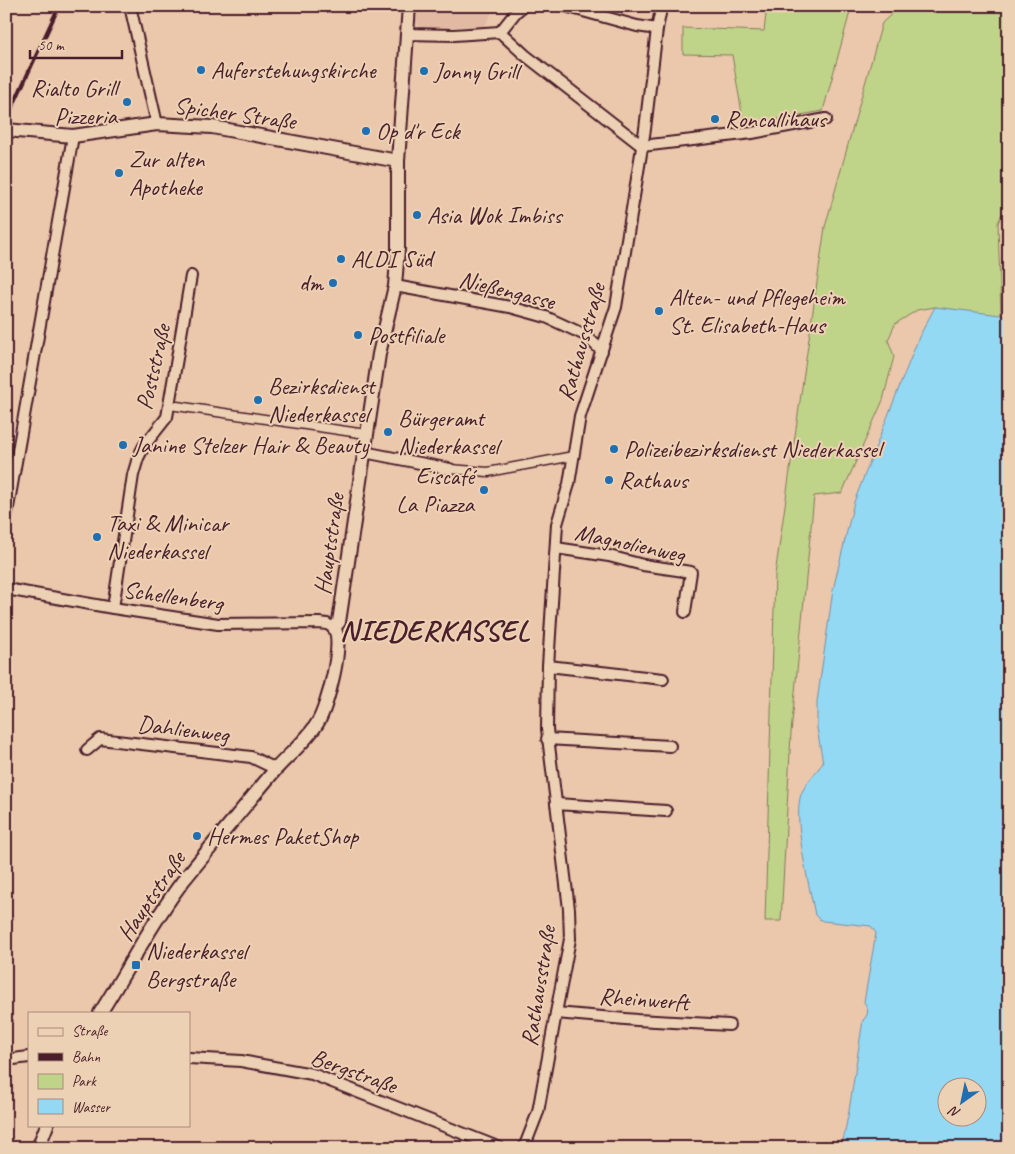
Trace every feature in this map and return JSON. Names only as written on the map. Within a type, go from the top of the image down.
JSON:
[{"type":"street","points":[[130,6],[158,124]]},
{"type":"street","name":"Hauptstraße","points":[[101,1012],[182,883],[276,769],[304,740],[318,722],[329,697],[338,642],[337,631],[334,628],[339,622],[366,434],[380,354],[395,286],[398,250],[398,161],[409,6]]},
{"type":"street","points":[[500,32],[523,6]]},
{"type":"street","points":[[565,6],[637,26],[657,29]]},
{"type":"street","name":"Rathausstraße","points":[[524,1148],[538,1112],[570,939],[569,909],[547,739],[548,666],[558,524],[569,484],[580,416],[616,307],[646,129],[660,6]]},
{"type":"street","points":[[407,34],[454,35],[500,32],[526,55],[642,146],[752,133],[826,120]]},
{"type":"street","name":"Spicher Straße","points":[[6,130],[73,136],[158,124],[212,127],[398,161]]},
{"type":"street","points":[[6,519],[73,136]]},
{"type":"street","name":"Poststraße","points":[[113,608],[134,475],[138,458],[144,446],[167,416],[191,276]]},
{"type":"street","name":"Nießengasse","points":[[395,286],[510,307],[546,317],[586,335],[602,351]]},
{"type":"street","points":[[170,405],[366,434]]},
{"type":"street","points":[[364,452],[450,469],[488,472],[573,456]]},
{"type":"street","name":"Magnolienweg","points":[[556,548],[609,556],[642,565],[691,572],[685,612]]},
{"type":"street","name":"Schellenberg","points":[[6,589],[218,624],[319,623],[327,624],[334,628]]},
{"type":"street","points":[[548,666],[663,679]]},
{"type":"street","name":"Dahlienweg","points":[[87,750],[100,739],[251,757],[276,769]]},
{"type":"street","points":[[547,739],[670,746]]},
{"type":"street","points":[[556,804],[666,810]]},
{"type":"street","name":"Rheinwerft","points":[[556,1013],[729,1025]]},
{"type":"street","points":[[6,1060],[28,1058]]},
{"type":"street","name":"Bergstraße","points":[[190,1058],[241,1061],[312,1074],[500,1148]]},
{"type":"street","points":[[38,1148],[47,1126]]},
{"type":"shaded area","points":[[417,6],[495,6],[485,26],[422,28],[416,23]]},
{"type":"green space","points":[[767,6],[854,6],[850,12],[823,111],[744,125],[732,55],[683,54],[683,28],[764,31]]},
{"type":"green space","points":[[900,6],[1009,6],[1009,197],[998,223],[1001,316],[935,307],[917,310],[895,324],[888,340],[894,356],[883,400],[842,493],[814,496],[791,733],[781,921],[765,921],[775,575],[825,227],[882,23]]},
{"type":"water","points":[[935,307],[1009,316],[1009,1148],[837,1148],[837,1146],[842,1146],[863,1020],[867,1014],[867,1007],[864,1002],[876,933],[871,926],[823,921],[815,915],[800,834],[799,803],[802,792],[823,763],[817,728],[817,702],[833,590],[854,502],[919,337]]},
{"type":"railway","points":[[6,121],[59,6]]},
{"type":"place","name":"Auferstehungskirche","points":[[201,70]]},
{"type":"place","name":"Jonny Grill","points":[[424,71]]},
{"type":"place","name":"Rialto Grill Pizzeria","points":[[127,102]]},
{"type":"place","name":"Roncallihaus","points":[[715,119]]},
{"type":"place","name":"Op d'r Eck","points":[[366,131]]},
{"type":"place","name":"Zur alten Apotheke","points":[[119,173]]},
{"type":"place","name":"Asia Wok Imbiss","points":[[417,215]]},
{"type":"place","name":"ALDI Süd","points":[[341,259]]},
{"type":"place","name":"dm","points":[[333,283]]},
{"type":"place","name":"Alten- und Pflegeheim St. Elisabeth-Haus","points":[[659,311]]},
{"type":"place","name":"Postfiliale","points":[[358,335]]},
{"type":"place","name":"Bezirksdienst Niederkassel","points":[[258,400]]},
{"type":"place","name":"Bürgeramt Niederkassel","points":[[388,432]]},
{"type":"place","name":"Janine Stelzer Hair & Beauty","points":[[123,445]]},
{"type":"place","name":"Polizeibezirksdienst Niederkassel","points":[[614,449]]},
{"type":"place","name":"Rathaus","points":[[609,480]]},
{"type":"place","name":"Eiscafé La Piazza","points":[[484,490]]},
{"type":"place","name":"Taxi & Minicar Niederkassel","points":[[97,537]]},
{"type":"place","name":"Hermes PaketShop","points":[[197,836]]},
{"type":"place","name":"Niederkassel Bergstraße","points":[[136,965]]},
{"type":"district","name":"NIEDERKASSEL","points":[[435,630]]}]
